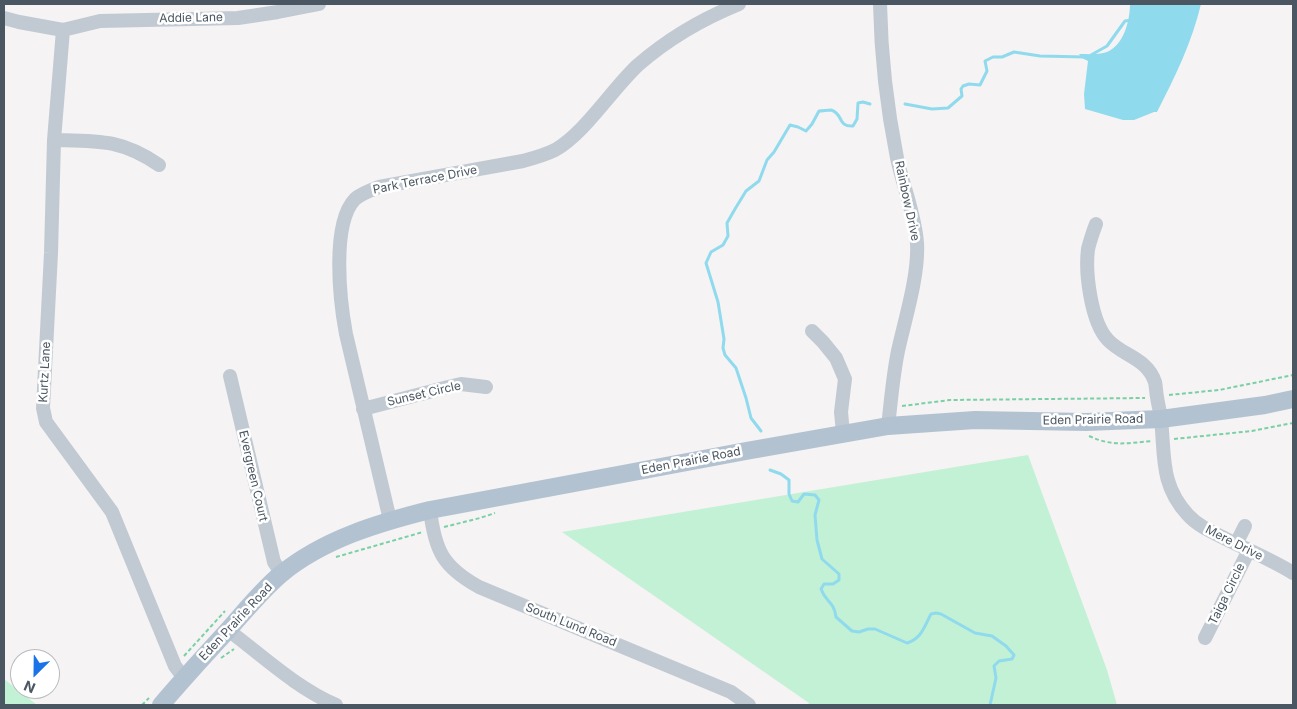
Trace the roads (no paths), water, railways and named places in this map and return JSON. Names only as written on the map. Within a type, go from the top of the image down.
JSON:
[{"type":"main road","name":"Eden Prairie Road","points":[[161,705],[258,596],[282,574],[340,539],[390,520],[430,510],[888,426],[975,420],[1086,422],[1161,419],[1265,405],[1293,399]]},
{"type":"street","name":"Addie Lane","points":[[63,30],[100,21],[238,18],[320,4]]},
{"type":"street","name":"Park Terrace Drive","points":[[390,520],[340,305],[339,275],[344,222],[348,210],[356,199],[379,187],[523,161],[556,149],[571,139],[637,66],[661,46],[687,28],[740,4]]},
{"type":"street","name":"Rainbow Drive","points":[[880,4],[884,68],[890,114],[897,158],[913,219],[917,244],[911,293],[898,353],[888,426]]},
{"type":"street","points":[[4,18],[63,30]]},
{"type":"street","name":"Kurtz Lane","points":[[63,30],[54,140],[44,415],[46,422],[112,512],[175,666],[184,678]]},
{"type":"street","points":[[54,140],[116,144],[142,154],[158,165]]},
{"type":"street","name":"Mere Drive","points":[[1096,224],[1088,251],[1091,301],[1094,315],[1108,340],[1142,362],[1150,371],[1155,382],[1161,419],[1161,441],[1165,472],[1170,488],[1178,503],[1202,527],[1293,573]]},
{"type":"street","points":[[812,331],[824,342],[836,358],[845,379],[841,412],[843,433]]},
{"type":"street","name":"Evergreen Court","points":[[230,376],[274,562],[282,574]]},
{"type":"street","name":"Sunset Circle","points":[[363,409],[454,386],[473,385],[486,388]]},
{"type":"street","name":"South Lund Road","points":[[430,510],[432,529],[440,553],[451,568],[464,579],[479,587],[731,692],[749,705]]},
{"type":"street","name":"Taiga Circle","points":[[1205,638],[1242,547],[1245,526]]},
{"type":"street","points":[[228,630],[274,667],[303,687],[336,705]]},
{"type":"water","points":[[1130,4],[1201,4],[1188,46],[1157,112],[1134,120],[1123,120],[1085,109],[1084,94],[1088,61],[1079,54],[1104,53],[1113,49],[1125,31]]},
{"type":"waterway","points":[[1091,55],[1107,46],[1125,21],[1132,20]]},
{"type":"waterway","points":[[905,104],[932,109],[948,108],[962,96],[961,89],[963,86],[969,84],[980,85],[987,71],[985,61],[993,57],[1002,57],[1014,52],[1040,56],[1085,57]]},
{"type":"waterway","points":[[761,431],[751,418],[736,368],[725,355],[718,302],[706,263],[711,252],[723,245],[728,236],[727,223],[746,191],[759,181],[767,160],[790,125],[806,131],[819,111],[831,110],[838,114],[842,122],[848,126],[853,126],[857,119],[858,103],[870,104]]},
{"type":"waterway","points":[[770,470],[781,474],[789,480],[789,494],[792,501],[798,502],[804,494],[815,495],[819,500],[815,515],[817,540],[822,559],[839,574],[839,580],[833,584],[824,584],[821,589],[834,608],[836,617],[852,631],[859,632],[875,629],[907,643],[919,635],[931,614],[936,613],[975,633],[992,636],[1006,646],[1014,655],[1012,659],[999,661],[994,666],[996,678],[990,705]]}]
